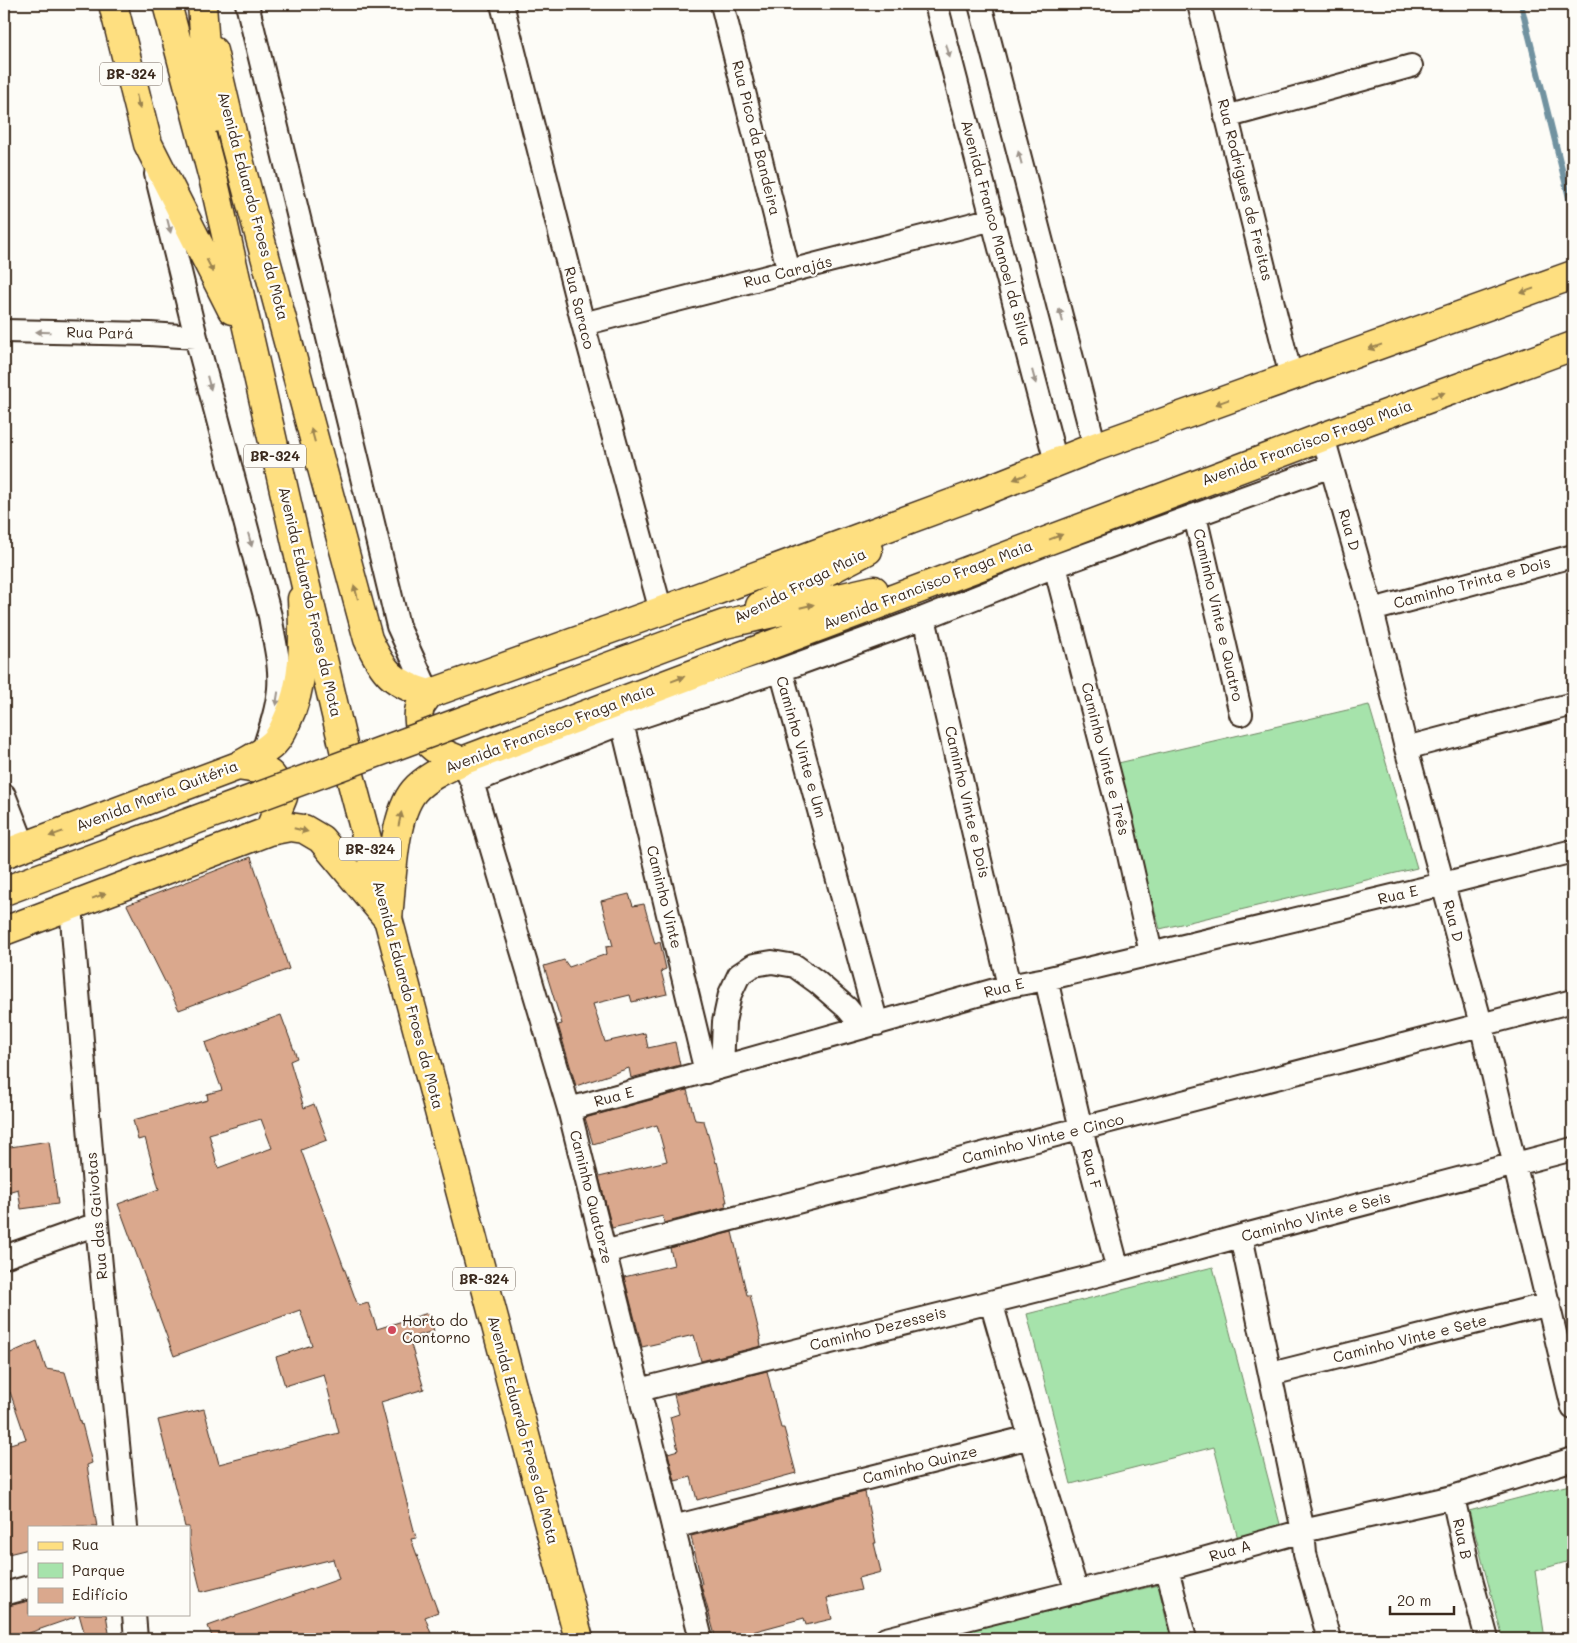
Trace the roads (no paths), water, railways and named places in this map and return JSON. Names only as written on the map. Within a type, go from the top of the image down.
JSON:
[{"type":"main road","name":"Avenida Eduardo Froes da Mota","points":[[113,4],[148,144],[250,347]]},
{"type":"main road","name":"Avenida Eduardo Froes da Mota","points":[[167,4],[214,182],[300,565],[351,779],[579,1639]]},
{"type":"main road","name":"Avenida Eduardo Froes da Mota","points":[[203,7],[234,142],[368,639],[377,659],[389,674],[400,683],[412,689],[429,694]]},
{"type":"main road","points":[[203,7],[214,182]]},
{"type":"main road","points":[[467,772],[428,744],[422,733],[418,719],[421,707],[429,694],[972,496],[1095,447],[1573,275]]},
{"type":"main road","name":"Avenida Francisco Fraga Maia","points":[[388,919],[396,838],[402,810],[414,791],[432,775],[467,772],[978,566],[1573,346]]},
{"type":"main road","name":"Avenida Fraga Maia","points":[[715,628],[972,496]]},
{"type":"main road","name":"Avenida Maria Quitéria","points":[[14,850],[238,766],[275,742],[292,712],[300,685],[304,631],[300,565]]},
{"type":"main road","name":"Avenida Fraga Maia","points":[[715,628],[978,566]]},
{"type":"main road","points":[[4,891],[715,628]]},
{"type":"main road","points":[[238,766],[265,771],[276,780],[283,797],[269,832]]},
{"type":"main road","points":[[4,931],[269,832],[290,827],[304,829],[321,839],[388,919]]},
{"type":"street","points":[[247,4],[398,626],[429,694]]},
{"type":"street","name":"Rua Saraco","points":[[502,4],[583,324],[660,611]]},
{"type":"street","name":"Rua Pico da Bandeira","points":[[722,4],[789,272]]},
{"type":"street","name":"Avenida Franco Manoel da Silva","points":[[936,4],[1056,462]]},
{"type":"street","points":[[980,4],[1095,447]]},
{"type":"street","name":"Rua Rodrigues de Freitas","points":[[1199,4],[1291,377]]},
{"type":"street","points":[[1226,117],[1411,66]]},
{"type":"street","points":[[148,144],[196,337],[270,616],[275,642],[279,687],[275,713],[263,751]]},
{"type":"street","name":"Rua Carajás","points":[[583,324],[993,219]]},
{"type":"street","name":"Rua Pará","points":[[4,331],[150,334],[196,337]]},
{"type":"street","name":"Rua D","points":[[1323,437],[1372,610],[1406,748],[1481,1024],[1573,1408]]},
{"type":"street","points":[[781,670],[924,618],[1054,566],[1331,466]]},
{"type":"street","name":"Caminho Vinte e Quatro","points":[[1195,516],[1241,714]]},
{"type":"street","name":"Caminho Trinta e Dois","points":[[1372,610],[1573,556]]},
{"type":"street","name":"Caminho Vinte e Três","points":[[1054,566],[1121,820],[1151,953]]},
{"type":"street","name":"Caminho Vinte e Dois","points":[[924,618],[1010,986]]},
{"type":"street","name":"Caminho Vinte e Um","points":[[467,772],[781,670],[870,1026]]},
{"type":"street","points":[[1406,748],[1573,704]]},
{"type":"street","name":"Caminho Vinte","points":[[622,722],[714,1070]]},
{"type":"street","name":"Caminho Quatorze","points":[[467,772],[569,1109],[701,1639]]},
{"type":"street","points":[[4,795],[14,850]]},
{"type":"street","name":"Rua E","points":[[569,1109],[1010,986],[1443,884],[1573,851]]},
{"type":"street","name":"Rua das Gaivotas","points":[[71,906],[97,1224],[126,1526]]},
{"type":"street","points":[[714,1070],[730,994],[739,976],[754,965],[772,962],[795,966],[818,982],[870,1026]]},
{"type":"street","name":"Rua F","points":[[1046,979],[1081,1129],[1118,1270]]},
{"type":"street","name":"Caminho Vinte e Cinco","points":[[604,1252],[1573,1001]]},
{"type":"street","name":"Caminho Vinte e Seis","points":[[1118,1270],[1573,1149]]},
{"type":"street","points":[[4,1257],[97,1224]]},
{"type":"street","points":[[1242,1236],[1303,1531],[1305,1554],[1329,1639]]},
{"type":"street","name":"Caminho Dezesseis","points":[[638,1390],[1118,1270]]},
{"type":"street","points":[[991,1302],[1077,1592]]},
{"type":"street","name":"Caminho Vinte e Sete","points":[[1271,1374],[1549,1304]]},
{"type":"street","name":"Caminho Quinze","points":[[673,1527],[1030,1437]]},
{"type":"street","name":"Rua A","points":[[886,1639],[1167,1569],[1303,1531],[1453,1497],[1573,1459]]},
{"type":"street","name":"Rua B","points":[[1453,1497],[1471,1579],[1487,1639]]},
{"type":"street","points":[[1167,1569],[1185,1639]]},
{"type":"street","points":[[4,1594],[28,1587]]},
{"type":"street","points":[[134,1616],[136,1639]]},
{"type":"waterway","points":[[1521,4],[1573,214]]},
{"type":"place","name":"Horto do Contorno","points":[[392,1330]]}]
